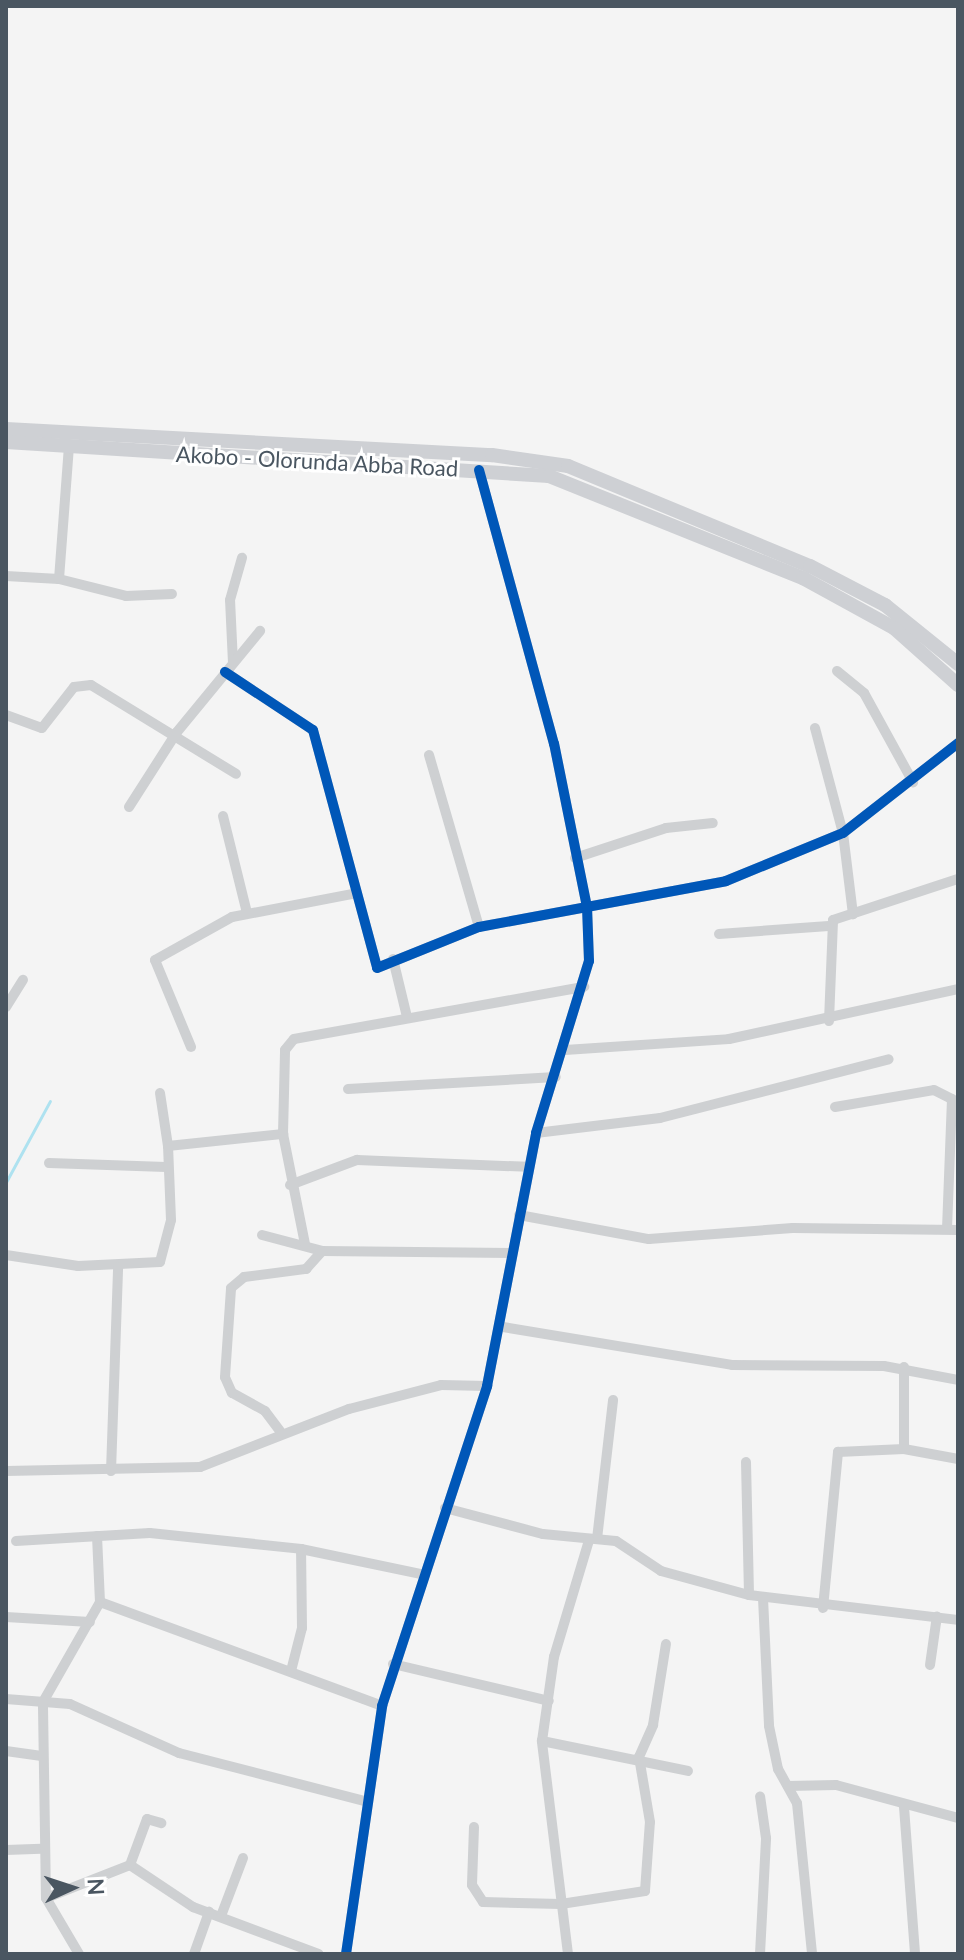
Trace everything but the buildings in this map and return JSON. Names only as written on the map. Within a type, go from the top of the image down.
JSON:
[{"type":"main road","name":"Akobo - Olorunda Abba Road","points":[[6,429],[535,460],[634,489],[807,572],[894,628],[958,685]]},
{"type":"main road","name":"Akobo - Olorunda Abba Road","points":[[6,442],[549,476],[596,490],[885,605],[958,664]]},
{"type":"street","points":[[59,579],[69,446]]},
{"type":"street","points":[[346,1954],[365,1801],[382,1706],[421,1574],[487,1386],[503,1327],[511,1253],[536,1133],[584,987],[587,907],[554,744],[479,470]]},
{"type":"street","points":[[229,668],[230,600],[242,558]]},
{"type":"street","points":[[6,576],[59,579],[113,595],[172,594]]},
{"type":"street","points":[[129,807],[177,732],[260,631]]},
{"type":"street","points":[[229,668],[313,730],[371,963],[387,967],[393,959],[479,927],[715,884],[843,833],[913,782],[958,743]]},
{"type":"street","points":[[837,671],[873,706],[913,782]]},
{"type":"street","points":[[6,715],[42,728],[81,683],[177,732],[236,774]]},
{"type":"street","points":[[815,728],[843,833],[853,914]]},
{"type":"street","points":[[429,755],[479,927]]},
{"type":"street","points":[[223,816],[247,913]]},
{"type":"street","points":[[575,858],[666,828],[713,823]]},
{"type":"street","points":[[719,934],[829,926],[853,914],[958,879]]},
{"type":"street","points":[[191,1047],[155,960],[247,913],[353,894]]},
{"type":"street","points":[[829,926],[829,1021]]},
{"type":"street","points":[[393,959],[407,1017]]},
{"type":"street","points":[[6,1007],[23,980]]},
{"type":"street","points":[[305,1244],[290,1185],[283,1134],[287,1043],[407,1017],[584,987]]},
{"type":"street","points":[[565,1050],[729,1039],[829,1021],[958,989]]},
{"type":"street","points":[[536,1133],[660,1118],[889,1059]]},
{"type":"street","points":[[348,1089],[439,1078],[556,1077]]},
{"type":"street","points":[[519,1215],[649,1239],[781,1229],[952,1230],[952,1099],[934,1090],[835,1107]]},
{"type":"street","points":[[6,1255],[118,1267],[160,1262],[166,1253],[168,1146],[160,1093]]},
{"type":"street","points":[[168,1146],[283,1134]]},
{"type":"street","points":[[290,1185],[357,1160],[528,1167]]},
{"type":"street","points":[[49,1163],[166,1167]]},
{"type":"street","points":[[262,1235],[322,1251],[511,1253]]},
{"type":"street","points":[[280,1431],[265,1411],[232,1393],[225,1377],[231,1288],[244,1277],[306,1269],[322,1251]]},
{"type":"street","points":[[111,1471],[118,1267]]},
{"type":"street","points":[[503,1327],[732,1365],[904,1367],[958,1380]]},
{"type":"street","points":[[904,1367],[904,1449]]},
{"type":"street","points":[[6,1471],[111,1471],[217,1463],[280,1431],[418,1390],[487,1386]]},
{"type":"street","points":[[568,1954],[542,1741],[549,1701],[593,1540],[613,1400]]},
{"type":"street","points":[[823,1608],[838,1452],[904,1449],[958,1459]]},
{"type":"street","points":[[746,1462],[749,1595]]},
{"type":"street","points":[[445,1508],[593,1540],[616,1541],[661,1571],[749,1595],[823,1608],[958,1620]]},
{"type":"street","points":[[16,1541],[150,1533],[301,1549],[421,1574]]},
{"type":"street","points":[[79,1954],[46,1898],[41,1849],[43,1702],[100,1602],[97,1536]]},
{"type":"street","points":[[291,1671],[302,1628],[301,1549]]},
{"type":"street","points":[[763,1598],[769,1726],[800,1822],[812,1954]]},
{"type":"street","points":[[100,1602],[382,1706]]},
{"type":"street","points":[[930,1665],[937,1616]]},
{"type":"street","points":[[6,1617],[90,1622]]},
{"type":"street","points":[[474,1827],[475,1897],[561,1904],[645,1891],[650,1822],[639,1757],[653,1725],[666,1644]]},
{"type":"street","points":[[393,1664],[549,1701]]},
{"type":"street","points":[[6,1699],[70,1704],[179,1753],[365,1801]]},
{"type":"street","points":[[542,1741],[639,1757],[688,1771]]},
{"type":"street","points":[[6,1751],[42,1756]]},
{"type":"street","points":[[788,1786],[836,1785],[904,1807],[958,1818]]},
{"type":"street","points":[[760,1796],[766,1838],[760,1954]]},
{"type":"street","points":[[904,1807],[915,1954]]},
{"type":"street","points":[[46,1898],[130,1865],[147,1819],[161,1823]]},
{"type":"street","points":[[6,1850],[41,1849]]},
{"type":"street","points":[[221,1916],[243,1858]]},
{"type":"street","points":[[130,1865],[209,1912],[319,1954]]},
{"type":"street","points":[[194,1954],[209,1912]]},
{"type":"waterway","points":[[6,1182],[50,1101]]},
{"type":"cycle path","points":[[346,1954],[382,1706],[487,1386],[536,1133],[589,961],[587,907],[554,744],[479,470]]},
{"type":"cycle path","points":[[225,672],[313,730],[377,968],[479,927],[726,881],[843,833],[958,743]]}]
